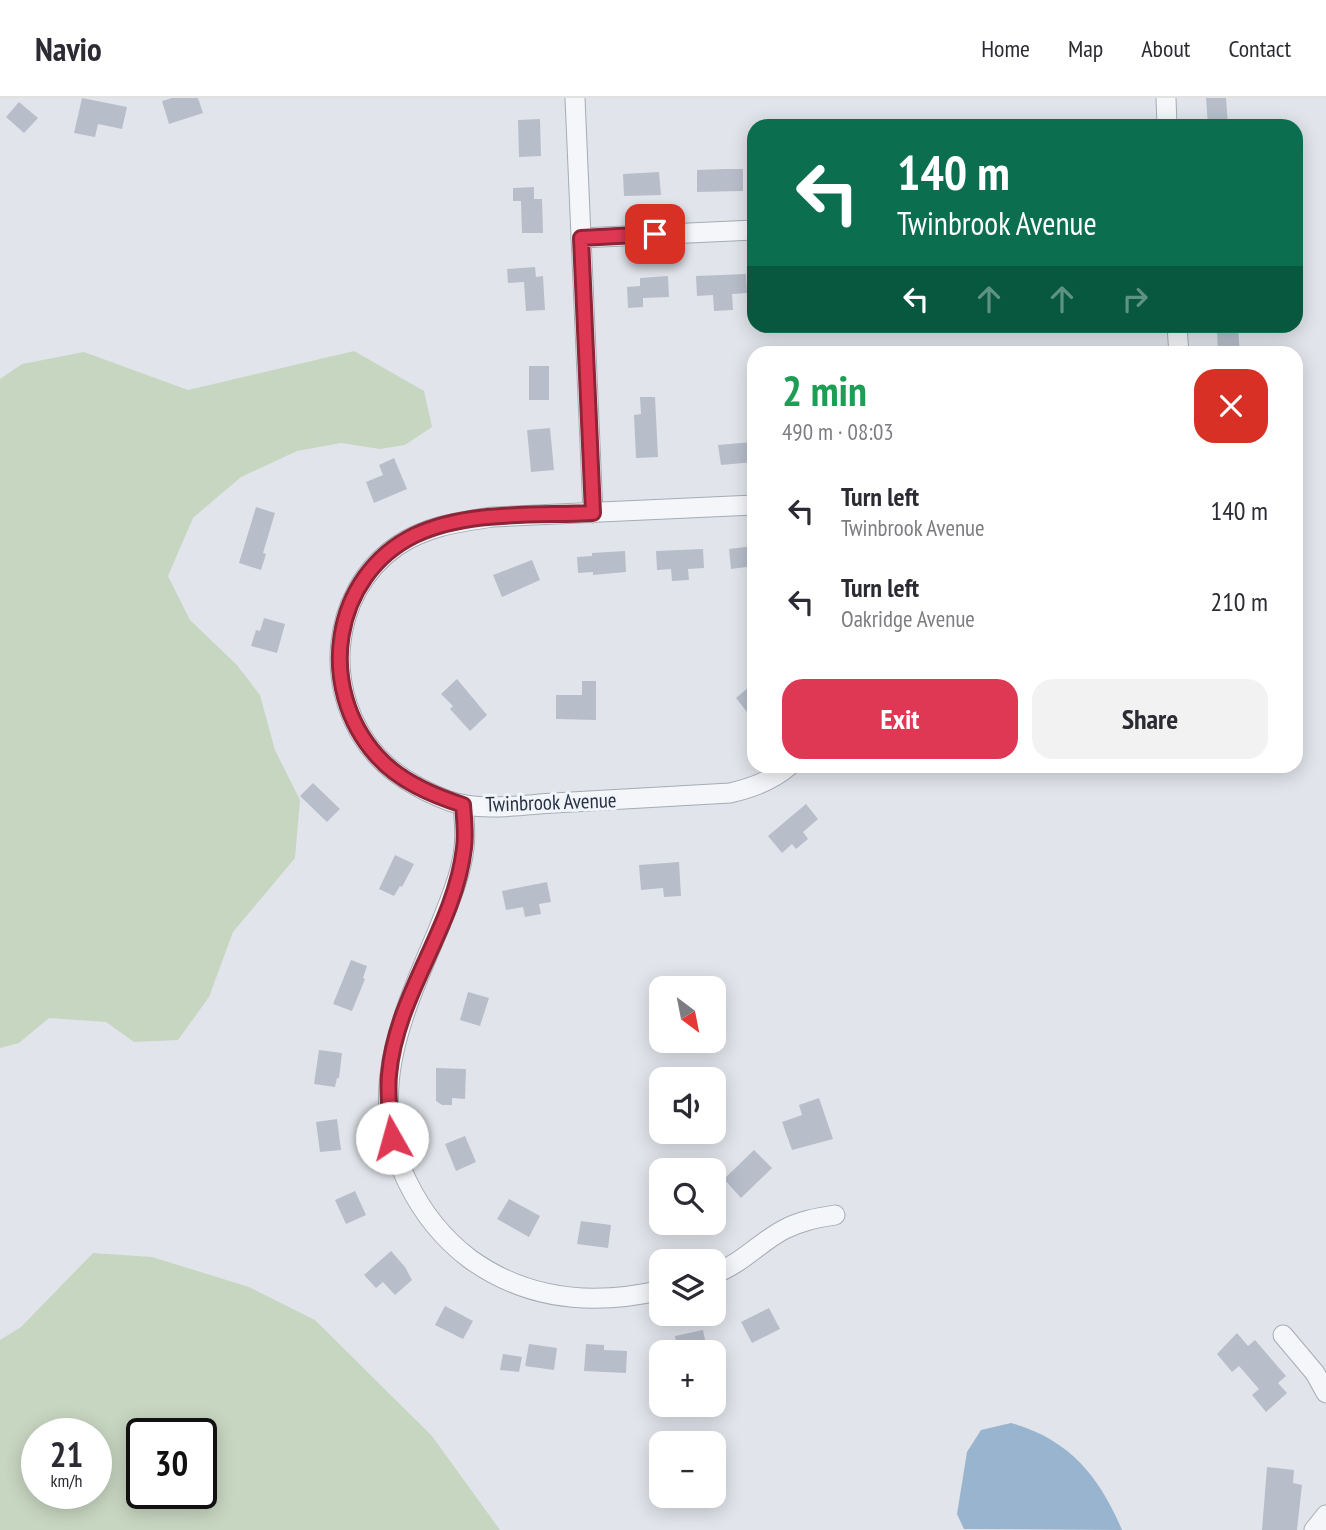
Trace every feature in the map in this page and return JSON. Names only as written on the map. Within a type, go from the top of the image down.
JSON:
[{"type":"street","points":[[575,98],[593,513]]},
{"type":"street","points":[[1166,98],[1167,119]]},
{"type":"street","points":[[581,238],[747,230]]},
{"type":"street","name":"Twinbrook Avenue","points":[[747,506],[493,517],[434,528],[398,545],[383,557],[369,571],[348,606],[340,645],[341,685],[365,742],[378,758],[411,783],[463,805],[513,805],[730,793],[750,789],[778,773]]},
{"type":"street","points":[[463,805],[465,846],[460,869],[402,1016],[389,1073],[388,1106],[392,1138],[402,1170],[416,1199],[442,1234],[484,1269],[513,1284],[544,1294],[577,1299],[610,1299],[649,1292]]},
{"type":"street","points":[[726,1268],[742,1260],[780,1231],[813,1218],[835,1215]]},
{"type":"street","points":[[1283,1335],[1315,1373],[1326,1393]]},
{"type":"street","points":[[1314,1530],[1326,1516]]},
{"type":"green space","points":[[354,351],[424,391],[432,427],[405,445],[380,449],[341,443],[297,451],[241,477],[193,518],[168,576],[190,620],[237,665],[260,695],[275,750],[300,800],[295,858],[233,932],[209,997],[178,1040],[134,1042],[106,1022],[49,1018],[19,1043],[0,1048],[0,379],[22,364],[84,352],[188,390]]},
{"type":"green space","points":[[93,1253],[152,1257],[249,1287],[315,1320],[432,1436],[500,1530],[0,1530],[0,1340],[21,1327]]},
{"type":"water","points":[[1011,1423],[1050,1439],[1080,1462],[1103,1493],[1122,1530],[964,1529],[957,1514],[967,1452],[981,1430]]},
{"type":"building","points":[[82,98],[127,107],[122,129],[98,124],[95,137],[74,133]]},
{"type":"building","points":[[172,98],[198,98],[203,113],[169,124],[162,101]]},
{"type":"building","points":[[1206,98],[1226,98],[1228,119],[1208,119]]},
{"type":"building","points":[[19,102],[38,118],[24,133],[6,117]]},
{"type":"building","points":[[540,119],[541,156],[519,157],[518,120]]},
{"type":"building","points":[[743,169],[743,191],[697,192],[697,170]]},
{"type":"building","points":[[659,172],[661,195],[624,196],[623,174]]},
{"type":"building","points":[[534,187],[534,199],[542,199],[543,233],[522,233],[521,201],[513,201],[513,188]]},
{"type":"building","points":[[535,267],[536,277],[543,276],[545,310],[526,311],[524,282],[508,283],[507,269]]},
{"type":"building","points":[[746,274],[747,293],[732,294],[733,310],[714,311],[713,295],[697,296],[696,276]]},
{"type":"building","points":[[668,276],[669,297],[643,298],[643,307],[628,308],[627,287],[640,286],[640,278]]},
{"type":"building","points":[[1217,333],[1238,333],[1239,346],[1218,346]]},
{"type":"building","points":[[529,366],[549,366],[549,400],[529,400]]},
{"type":"building","points":[[640,397],[655,397],[658,457],[636,458],[634,415],[641,414]]},
{"type":"building","points":[[550,428],[554,470],[531,472],[527,430]]},
{"type":"building","points":[[747,442],[747,463],[721,465],[718,445]]},
{"type":"building","points":[[394,458],[407,489],[374,503],[366,482],[383,475],[379,465]]},
{"type":"building","points":[[256,507],[275,513],[263,553],[266,554],[261,570],[239,563]]},
{"type":"building","points":[[747,547],[747,567],[731,569],[729,549]]},
{"type":"building","points":[[703,549],[704,568],[688,569],[689,580],[672,581],[671,569],[657,570],[656,551]]},
{"type":"building","points":[[625,551],[626,572],[593,575],[593,572],[578,573],[577,557],[592,556],[592,553]]},
{"type":"building","points":[[532,560],[540,580],[502,597],[493,575]]},
{"type":"building","points":[[264,618],[285,624],[277,653],[251,646],[256,630],[260,631]]},
{"type":"building","points":[[457,679],[487,715],[470,731],[450,709],[453,706],[441,694]]},
{"type":"building","points":[[582,681],[596,681],[596,720],[556,719],[556,695],[582,695]]},
{"type":"building","points":[[747,689],[747,712],[736,698]]},
{"type":"building","points":[[313,783],[340,809],[327,822],[300,796]]},
{"type":"building","points":[[806,804],[818,819],[803,832],[808,839],[796,849],[792,844],[782,853],[768,836]]},
{"type":"building","points":[[395,855],[414,864],[394,896],[379,889]]},
{"type":"building","points":[[679,862],[681,896],[664,897],[663,888],[641,890],[639,865]]},
{"type":"building","points":[[547,882],[551,902],[539,904],[541,914],[525,917],[523,907],[506,910],[502,891]]},
{"type":"building","points":[[351,960],[367,966],[363,978],[365,979],[352,1011],[333,1004]]},
{"type":"building","points":[[468,992],[489,998],[480,1026],[460,1020]]},
{"type":"building","points":[[319,1050],[342,1053],[339,1078],[335,1087],[314,1084]]},
{"type":"building","points":[[436,1068],[466,1069],[465,1099],[452,1098],[452,1105],[442,1105],[436,1101]]},
{"type":"building","points":[[819,1098],[833,1139],[792,1150],[782,1122],[802,1115],[799,1105]]},
{"type":"building","points":[[337,1119],[341,1150],[320,1152],[316,1122]]},
{"type":"building","points":[[465,1136],[476,1162],[456,1171],[445,1144]]},
{"type":"building","points":[[754,1150],[772,1168],[741,1198],[726,1181],[726,1177]]},
{"type":"building","points":[[355,1191],[366,1215],[346,1224],[335,1200]]},
{"type":"building","points":[[509,1199],[540,1216],[529,1237],[497,1219]]},
{"type":"building","points":[[581,1221],[611,1225],[608,1248],[577,1244]]},
{"type":"building","points":[[391,1251],[412,1280],[395,1295],[383,1282],[376,1288],[364,1275]]},
{"type":"building","points":[[445,1306],[473,1321],[463,1339],[435,1325]]},
{"type":"building","points":[[769,1308],[780,1329],[752,1343],[741,1322]]},
{"type":"building","points":[[703,1330],[705,1340],[676,1340],[675,1336]]},
{"type":"building","points":[[1237,1333],[1248,1346],[1255,1340],[1286,1376],[1278,1383],[1287,1393],[1266,1412],[1252,1395],[1259,1389],[1239,1366],[1232,1372],[1217,1354]]},
{"type":"building","points":[[529,1344],[557,1348],[554,1370],[525,1366]]},
{"type":"building","points":[[586,1344],[604,1345],[604,1350],[627,1351],[626,1373],[584,1371]]},
{"type":"building","points":[[503,1354],[522,1357],[519,1372],[500,1370]]},
{"type":"building","points":[[1267,1467],[1294,1470],[1293,1483],[1302,1485],[1297,1530],[1262,1530]]},
{"type":"route","points":[[392,1138],[388,1106],[389,1073],[402,1016],[460,869],[465,846],[463,805],[411,783],[378,758],[365,742],[341,685],[340,645],[348,606],[369,571],[398,545],[415,535],[453,523],[493,517],[593,513],[581,238],[655,234]]}]
